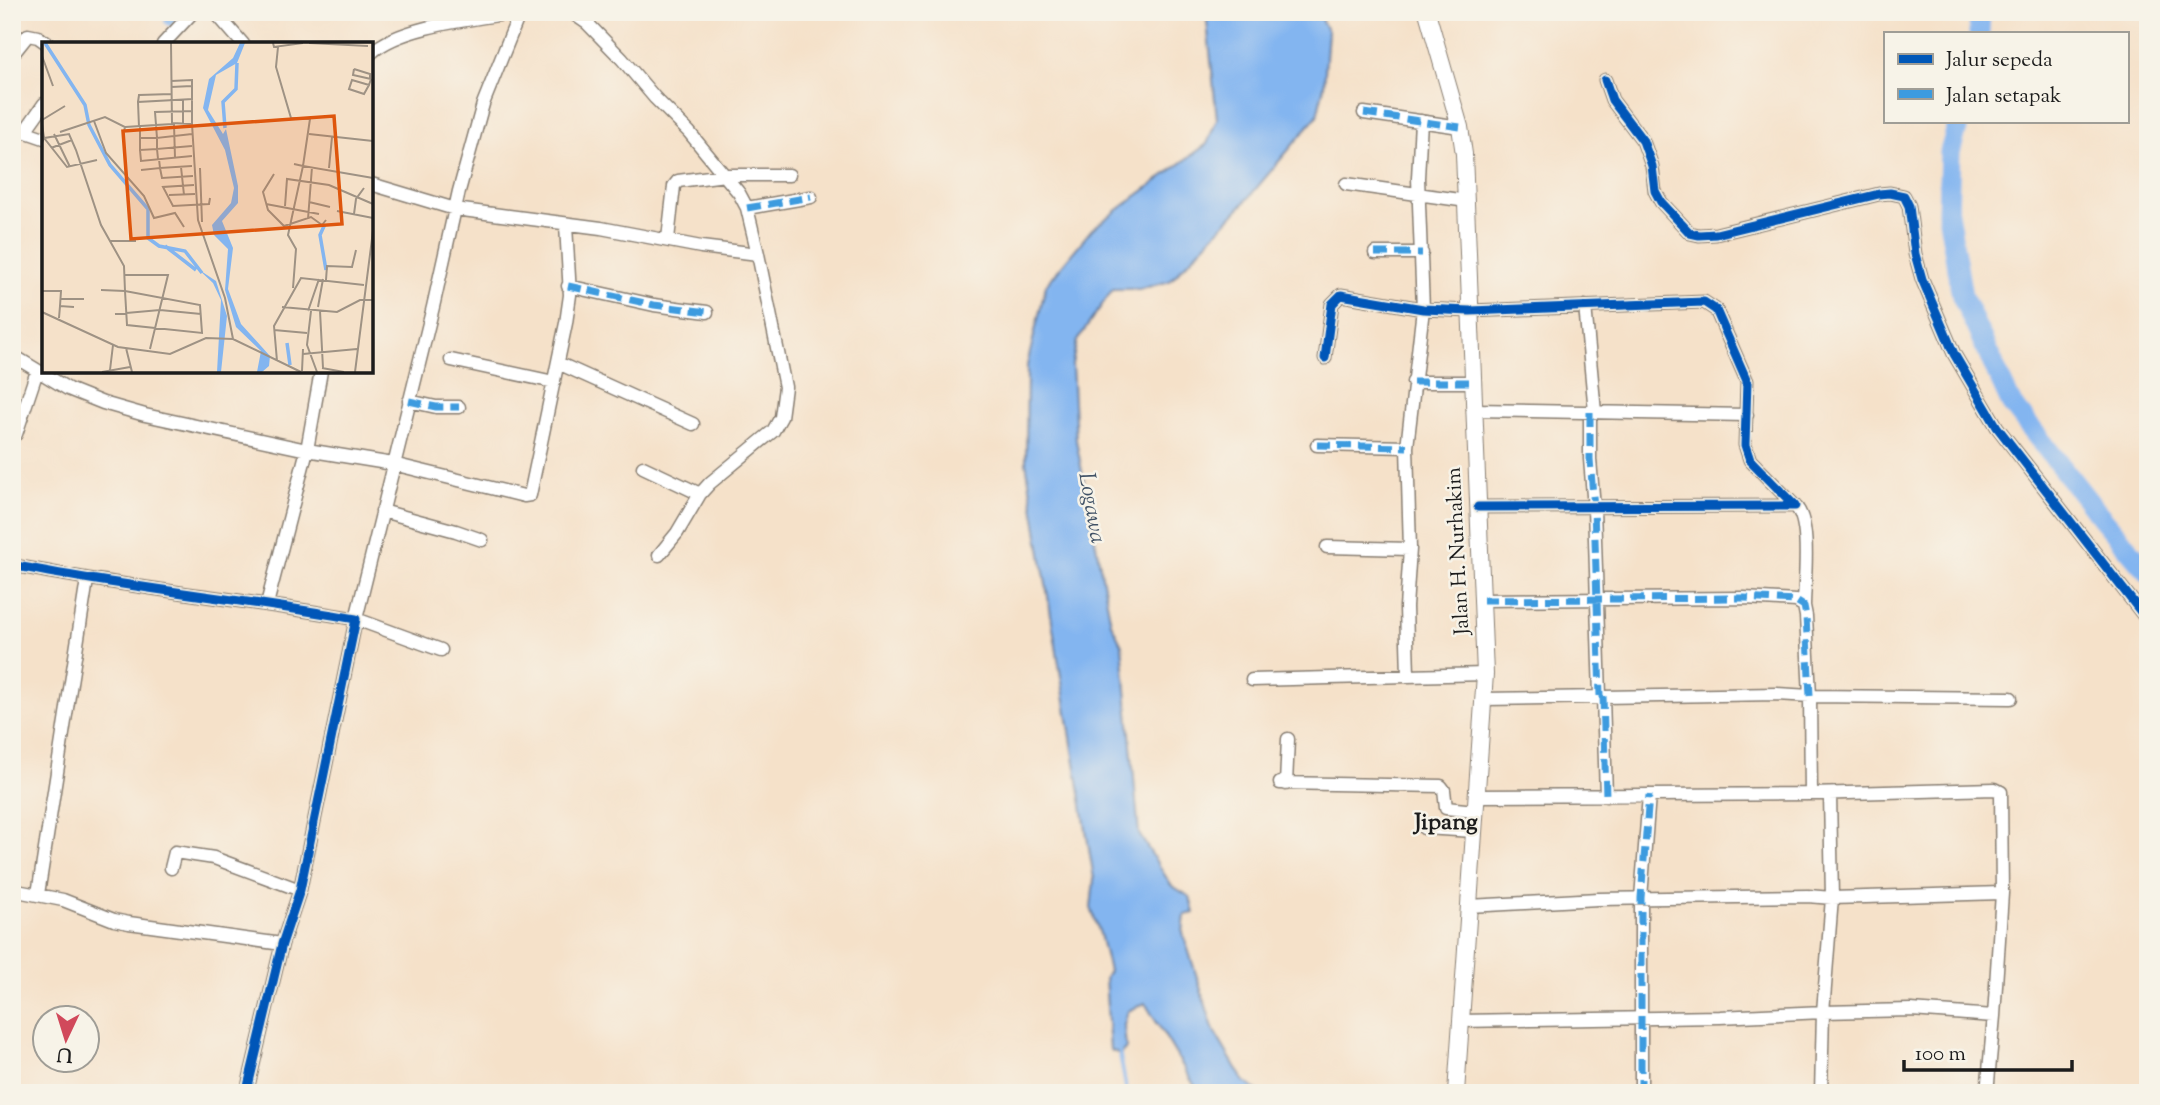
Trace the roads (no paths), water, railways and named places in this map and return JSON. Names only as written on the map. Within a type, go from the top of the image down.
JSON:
[{"type":"main road","name":"Jalan H. Nurhakim","points":[[1427,12],[1460,127],[1464,154],[1485,674],[1456,1093]]},
{"type":"street","points":[[165,42],[193,12]]},
{"type":"street","points":[[215,12],[241,42]]},
{"type":"street","points":[[571,12],[587,23],[622,59],[719,176],[739,192],[747,208],[753,253],[785,387],[781,417],[773,431],[695,491],[677,533],[659,555]]},
{"type":"street","points":[[247,1093],[282,944],[300,890],[356,619],[456,209],[483,104],[518,17],[423,29],[394,38],[373,52]]},
{"type":"street","points":[[12,55],[28,35],[45,42]]},
{"type":"street","points":[[1605,80],[1612,100],[1643,141],[1652,166],[1655,191],[1661,202],[1690,233],[1716,234],[1879,194],[1904,196],[1909,206],[1915,254],[1954,354],[1997,427],[2148,621]]},
{"type":"street","points":[[42,106],[19,129],[42,137]]},
{"type":"street","points":[[1364,113],[1460,127]]},
{"type":"street","points":[[1408,675],[1406,607],[1410,549],[1407,447],[1423,309],[1419,196],[1421,121]]},
{"type":"street","points":[[668,239],[676,183],[719,176],[789,175]]},
{"type":"street","points":[[1346,184],[1467,201]]},
{"type":"street","points":[[373,185],[456,209],[601,228],[753,253]]},
{"type":"street","points":[[747,208],[811,197]]},
{"type":"street","points":[[12,355],[68,389],[145,415],[307,450],[393,464],[474,485],[530,495],[568,309],[566,225]]},
{"type":"street","points":[[1375,253],[1422,253]]},
{"type":"street","points":[[568,286],[654,305],[707,312]]},
{"type":"street","points":[[1325,358],[1332,304],[1337,297],[1348,294],[1423,309],[1470,311],[1697,302],[1710,305],[1716,310],[1747,381],[1745,445],[1750,460],[1802,514],[1810,696],[1811,794]]},
{"type":"street","points":[[1585,306],[1593,412],[1590,459],[1606,796]]},
{"type":"street","points":[[451,360],[554,382]]},
{"type":"street","points":[[558,363],[693,424]]},
{"type":"street","points":[[16,434],[37,371]]},
{"type":"street","points":[[267,604],[307,450],[321,373]]},
{"type":"street","points":[[1413,382],[1473,382]]},
{"type":"street","points":[[409,401],[436,407],[459,407]]},
{"type":"street","points":[[1474,410],[1747,415]]},
{"type":"street","points":[[1317,445],[1407,447]]},
{"type":"street","points":[[643,467],[695,491]]},
{"type":"street","points":[[1478,507],[1795,506]]},
{"type":"street","points":[[382,511],[482,540]]},
{"type":"street","points":[[1327,547],[1410,549]]},
{"type":"street","points":[[13,568],[356,619],[441,650]]},
{"type":"street","points":[[38,894],[87,580]]},
{"type":"street","points":[[1483,600],[1744,598],[1796,601],[1804,606]]},
{"type":"street","points":[[1252,680],[1485,674]]},
{"type":"street","points":[[1484,699],[1777,694],[2011,698]]},
{"type":"street","points":[[1288,739],[1283,783],[1441,786],[1446,808],[1476,803],[1606,796],[1999,790],[2002,893],[1987,1093]]},
{"type":"street","points":[[1821,1093],[1823,1012],[1832,898],[1830,794]]},
{"type":"street","points":[[1642,1093],[1641,898],[1649,795]]},
{"type":"street","points":[[1424,828],[1474,831]]},
{"type":"street","points":[[170,868],[175,852],[202,856],[237,865],[300,890]]},
{"type":"street","points":[[12,890],[63,900],[114,920],[282,944]]},
{"type":"street","points":[[1469,906],[1641,898],[1832,898],[2002,893]]},
{"type":"street","points":[[1460,1021],[1911,1010],[1994,1016]]},
{"type":"water","points":[[1206,12],[1322,12],[1322,22],[1328,31],[1324,86],[1317,116],[1244,203],[1170,281],[1140,289],[1113,289],[1077,341],[1072,364],[1076,440],[1111,623],[1122,645],[1139,834],[1171,885],[1190,897],[1194,913],[1185,915],[1183,933],[1214,1031],[1243,1080],[1260,1093],[1199,1093],[1145,1003],[1128,1011],[1124,1025],[1126,1048],[1120,1054],[1110,1050],[1105,978],[1109,971],[1091,908],[1094,879],[1026,462],[1027,365],[1046,285],[1092,229],[1207,144],[1217,119]]},
{"type":"waterway","points":[[170,20],[176,12]]},
{"type":"waterway","points":[[1979,32],[1980,12]]},
{"type":"waterway","points":[[1959,122],[1950,152],[1948,213],[1962,296],[2011,403],[2148,572]]},
{"type":"waterway","points":[[1119,1050],[1127,1093]]},
{"type":"district","name":"Jipang","points":[[1446,823]]},
{"type":"water label","name":"Logawa","points":[[1091,508]]}]
